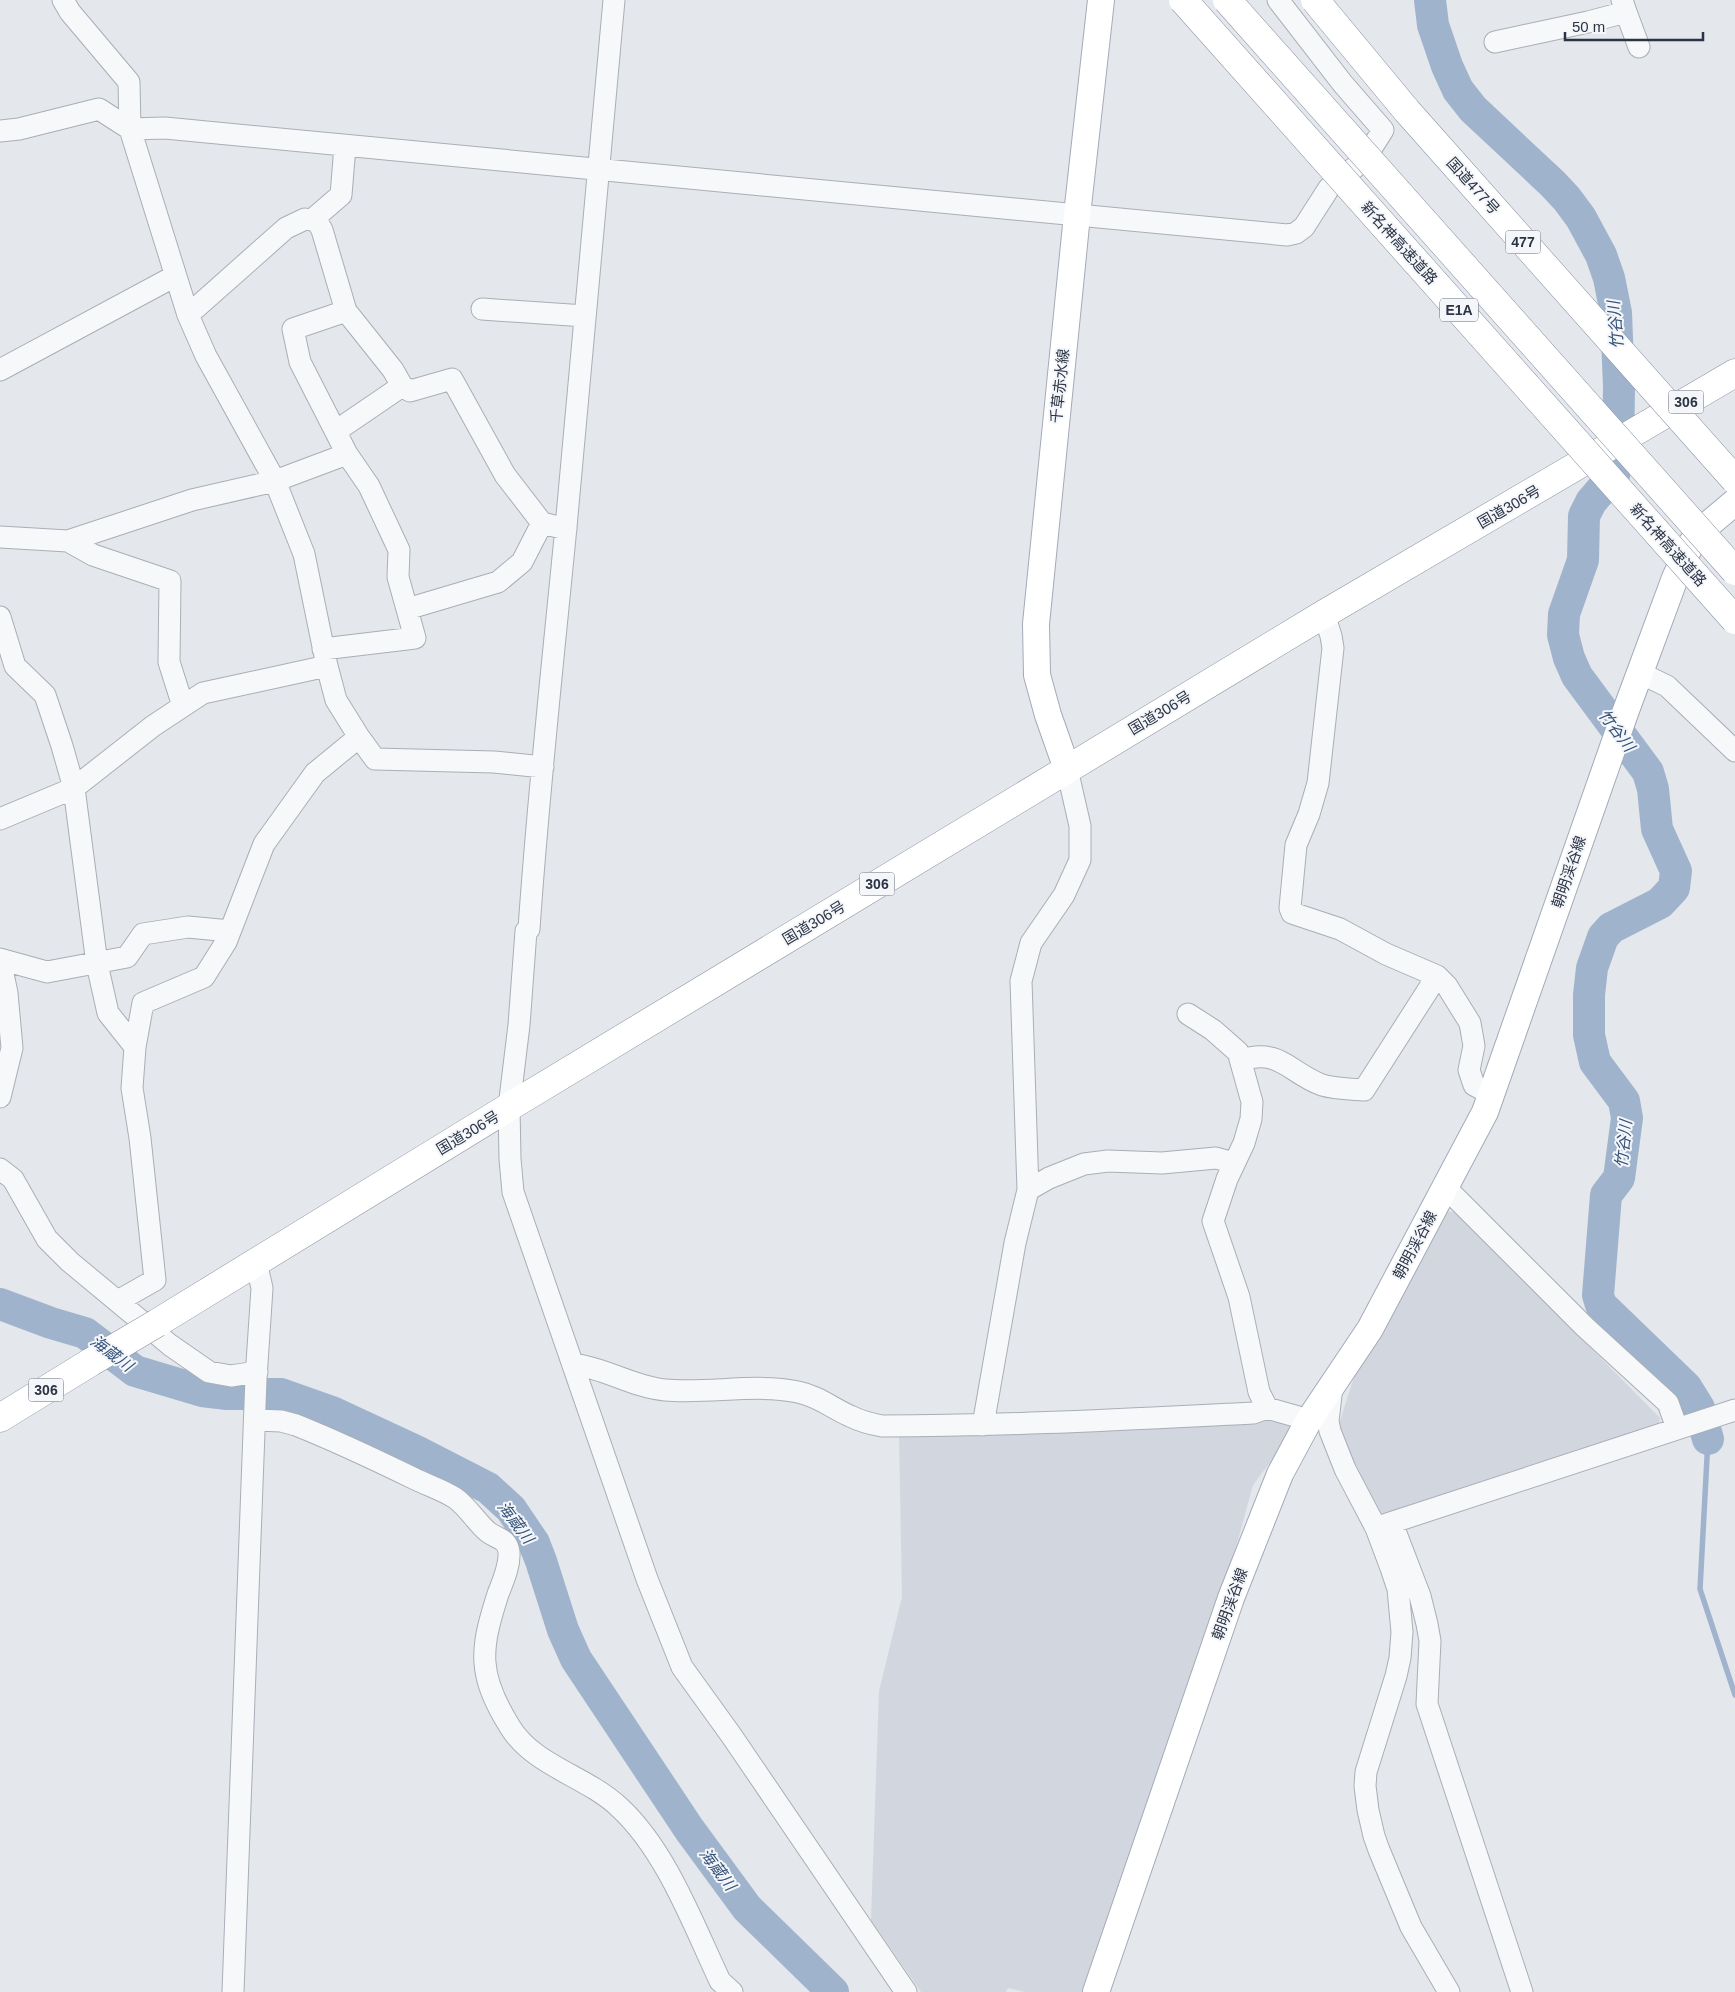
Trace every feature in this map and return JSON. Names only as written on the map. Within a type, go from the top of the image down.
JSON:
[{"type":"highway","name":"新名神高速道路","points":[[1183,0],[1735,620]]},
{"type":"highway","name":"E1A","points":[[1227,0],[1735,571]]},
{"type":"highway","name":"国道477号","points":[[1315,0],[1407,111],[1735,480]]},
{"type":"highway","name":"国道306号","points":[[0,1418],[509,1107],[1324,614],[1735,373]]},
{"type":"main road","name":"千草赤水線","points":[[1067,769],[1048,715],[1037,675],[1036,624],[1077,215],[1101,0]]},
{"type":"main road","name":"朝明渓谷線","points":[[1096,1992],[1232,1598],[1280,1474],[1309,1420],[1370,1329],[1485,1112],[1624,713],[1675,578],[1691,544],[1710,523],[1735,502]]},
{"type":"street","points":[[63,0],[70,12],[130,82],[130,129],[188,315],[206,356],[275,481],[304,554],[325,658],[336,700],[359,737],[375,759],[494,762],[543,767]]},
{"type":"street","points":[[614,0],[597,168],[566,529],[535,832],[529,929],[526,931],[519,1025],[509,1107],[513,1192],[574,1364],[646,1580],[682,1668],[752,1766],[906,1992]]},
{"type":"street","points":[[0,131],[19,129],[99,110],[130,129],[165,128],[1287,235],[1296,233],[1304,227],[1328,188],[1364,160],[1384,130],[1343,84],[1278,0]]},
{"type":"street","points":[[1495,42],[1588,22],[1624,6],[1639,47]]},
{"type":"street","points":[[312,220],[341,195],[345,146]]},
{"type":"street","points":[[188,315],[286,228],[305,220],[317,221],[322,230],[346,311],[394,370],[402,386],[410,391],[452,379],[505,475],[542,523],[566,529]]},
{"type":"street","points":[[0,370],[176,276]]},
{"type":"street","points":[[482,309],[585,316]]},
{"type":"street","points":[[0,819],[74,788],[153,726],[203,693],[325,658],[415,638],[398,577],[399,550],[369,486],[347,454],[300,362],[293,329],[346,311]]},
{"type":"street","points":[[336,432],[402,386]]},
{"type":"street","points":[[0,537],[68,541],[192,500],[275,481],[347,454]]},
{"type":"street","points":[[407,609],[498,582],[522,562],[542,523]]},
{"type":"street","points":[[68,541],[94,555],[170,581],[169,662],[183,706]]},
{"type":"street","points":[[1324,614],[1331,636],[1332,648],[1318,783],[1309,814],[1296,845],[1289,900],[1292,914],[1320,922],[1437,976],[1447,986],[1470,1023],[1474,1046],[1469,1070],[1474,1085],[1491,1094]]},
{"type":"street","points":[[0,617],[15,666],[45,695],[74,788],[97,964],[108,1013],[135,1047]]},
{"type":"street","points":[[1640,673],[1668,686],[1735,750]]},
{"type":"street","points":[[118,1301],[155,1280],[140,1138],[132,1088],[135,1047],[142,1003],[204,977],[226,942],[264,844],[315,773],[359,737]]},
{"type":"street","points":[[983,1425],[1015,1243],[1028,1190],[1021,981],[1031,943],[1064,895],[1080,860],[1080,826],[1067,769]]},
{"type":"street","points":[[0,1097],[12,1048],[7,993],[0,960],[47,972],[127,957],[143,934],[188,927],[230,931]]},
{"type":"street","points":[[1241,1060],[1252,1057],[1268,1057],[1283,1062],[1324,1086],[1364,1090],[1437,976]]},
{"type":"street","points":[[1188,1014],[1213,1030],[1238,1052],[1252,1102],[1251,1119],[1244,1143],[1227,1179],[1213,1221],[1240,1297],[1259,1392],[1267,1408]]},
{"type":"street","points":[[1028,1190],[1049,1178],[1084,1164],[1108,1161],[1162,1163],[1216,1158],[1234,1163]]},
{"type":"street","points":[[0,1169],[12,1179],[47,1240],[70,1262],[170,1345],[209,1372],[231,1376],[257,1375]]},
{"type":"street","points":[[1446,1188],[1585,1327],[1668,1404],[1678,1428]]},
{"type":"street","points":[[233,1992],[262,1288],[256,1262]]},
{"type":"street","points":[[574,1364],[587,1366],[628,1382],[664,1390],[764,1389],[800,1392],[817,1398],[849,1416],[868,1424],[882,1426],[983,1425],[1253,1413],[1267,1408],[1309,1420]]},
{"type":"street","points":[[1332,1387],[1328,1421],[1345,1469],[1384,1525],[1420,1596],[1430,1641],[1427,1704],[1522,1992]]},
{"type":"street","points":[[1384,1525],[1726,1413]]},
{"type":"street","points":[[256,1416],[296,1425],[384,1464],[455,1499],[489,1533],[503,1539],[507,1545],[508,1560],[489,1623],[484,1649],[487,1682],[495,1700],[510,1728],[520,1740],[543,1759],[601,1793],[636,1823],[654,1848],[669,1874],[720,1981],[732,1992]]},
{"type":"street","points":[[1384,1525],[1398,1589],[1402,1632],[1400,1658],[1396,1676],[1366,1772],[1365,1786],[1368,1810],[1374,1836],[1410,1927],[1449,1992]]},
{"type":"shaded area","points":[[1446,1211],[1458,1213],[1660,1418],[1658,1427],[1389,1516],[1380,1514],[1356,1468],[1338,1427],[1355,1374]]},
{"type":"shaded area","points":[[1272,1417],[1294,1422],[1283,1445],[1253,1485],[1227,1580],[1163,1771],[1082,1992],[1025,1992],[1008,1988],[1006,1992],[921,1992],[871,1920],[879,1691],[902,1597],[899,1433]]},
{"type":"waterway","name":"竹谷川","points":[[1430,0],[1433,25],[1447,66],[1458,90],[1473,109],[1553,184],[1581,218],[1601,255],[1609,278],[1616,313],[1619,387],[1618,459],[1614,475],[1591,502],[1584,516],[1583,560],[1564,614],[1563,635],[1569,658],[1577,676],[1648,772],[1653,789],[1657,829],[1676,871],[1674,888],[1660,903],[1611,928],[1603,937],[1592,968],[1589,995],[1589,1035],[1595,1062],[1624,1101],[1627,1118],[1619,1178],[1606,1195],[1598,1295],[1601,1305],[1686,1387],[1699,1408],[1708,1439]]},
{"type":"waterway","name":"海蔵川","points":[[0,1304],[51,1323],[85,1333],[135,1371],[202,1391],[227,1394],[281,1394],[332,1412],[416,1451],[488,1488],[511,1509],[534,1543],[563,1630],[576,1659],[689,1829],[747,1908],[833,1992]]},
{"type":"waterway","points":[[1708,1439],[1700,1589],[1735,1695]]}]
